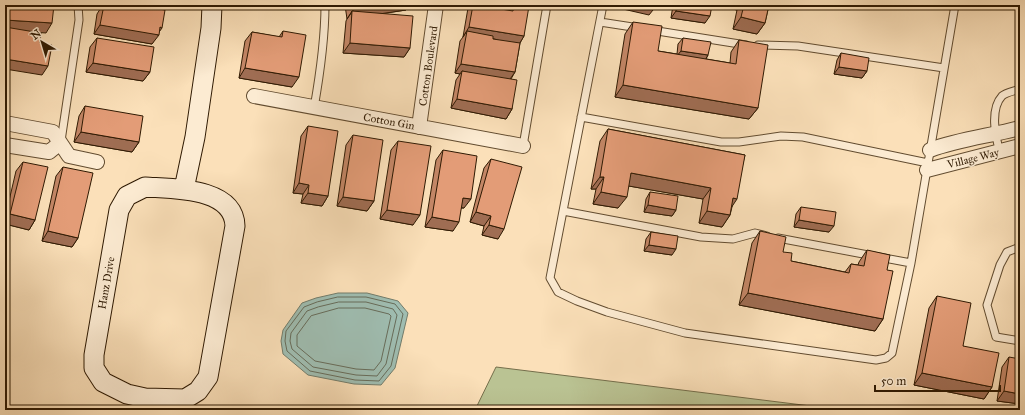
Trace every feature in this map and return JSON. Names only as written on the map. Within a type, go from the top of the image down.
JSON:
[{"type":"street","points":[[184,190],[195,137],[211,28],[212,5]]},
{"type":"street","name":"Cotton Boulevard","points":[[419,127],[436,5]]},
{"type":"street","name":"Cotton Gin","points":[[254,96],[523,146]]},
{"type":"street","points":[[5,123],[53,132],[69,156],[96,162]]},
{"type":"street","name":"Village Way","points":[[928,161],[966,140],[995,135],[1020,128]]},
{"type":"street","points":[[5,145],[49,152],[60,143]]},
{"type":"street","name":"Village Way","points":[[928,161],[1000,152],[1020,146]]},
{"type":"street","name":"Hanz Drive","points":[[145,187],[184,190],[213,197],[222,201],[231,211],[235,219],[210,369],[208,376],[198,391],[185,399],[144,404],[103,382],[94,368],[94,355],[119,210],[128,196],[145,187]]},
{"type":"lane","points":[[60,143],[79,20],[78,5]]},
{"type":"lane","points":[[314,108],[321,69],[325,28],[325,5]]},
{"type":"lane","points":[[523,146],[547,5]]},
{"type":"lane","points":[[603,5],[550,278],[558,292],[607,312],[684,333],[876,360],[886,358],[892,353],[911,263],[955,5]]},
{"type":"lane","points":[[600,22],[744,45],[798,46],[944,68]]},
{"type":"lane","points":[[1000,152],[995,135],[996,106],[1003,95],[1020,89]]},
{"type":"lane","points":[[581,118],[721,142],[739,142],[781,136],[803,137],[928,161]]},
{"type":"lane","points":[[563,211],[700,237],[733,240],[755,233],[911,263]]},
{"type":"lane","points":[[1020,248],[1007,252],[1000,264],[987,304],[996,337],[1020,342]]},
{"type":"green space","points":[[496,367],[843,410],[475,410]]},
{"type":"water","points":[[338,293],[367,293],[398,301],[408,313],[395,368],[381,385],[354,384],[308,375],[283,354],[281,341],[283,330],[302,303]]},
{"type":"building","points":[[5,5],[54,5],[52,23],[5,20]]},
{"type":"building","points":[[104,5],[120,7],[120,5],[124,5],[142,8],[142,6],[165,10],[162,28],[160,27],[159,35],[100,25]]},
{"type":"building","points":[[353,5],[381,5],[354,9]]},
{"type":"building","points":[[473,5],[495,5],[495,8],[513,11],[514,5],[529,6],[524,36],[469,27]]},
{"type":"building","points":[[677,5],[712,5],[710,16],[676,11]]},
{"type":"building","points":[[744,5],[769,5],[765,23],[741,17]]},
{"type":"building","points":[[352,11],[413,16],[410,48],[350,43]]},
{"type":"building","points":[[633,22],[662,26],[658,51],[736,64],[739,40],[768,45],[758,108],[623,85]]},
{"type":"building","points":[[5,27],[41,33],[40,43],[52,45],[48,66],[5,59]]},
{"type":"building","points":[[283,31],[306,35],[299,77],[245,68],[252,32],[282,37]]},
{"type":"building","points":[[467,31],[493,36],[493,39],[520,43],[515,72],[461,64]]},
{"type":"building","points":[[97,38],[154,47],[150,72],[93,63]]},
{"type":"building","points":[[683,38],[711,42],[708,55],[681,51]]},
{"type":"building","points":[[841,53],[869,58],[867,71],[839,67]]},
{"type":"building","points":[[462,71],[517,80],[512,109],[457,99]]},
{"type":"building","points":[[85,106],[143,116],[139,142],[81,132]]},
{"type":"building","points":[[308,126],[338,131],[328,196],[308,193],[309,185],[299,183]]},
{"type":"building","points":[[608,129],[745,155],[737,199],[733,198],[730,215],[707,211],[711,188],[631,173],[627,197],[601,192],[604,177],[600,177]]},
{"type":"building","points":[[353,135],[383,140],[374,201],[343,197]]},
{"type":"building","points":[[398,141],[431,146],[420,215],[387,210]]},
{"type":"building","points":[[443,150],[477,156],[471,199],[463,198],[459,222],[432,217]]},
{"type":"building","points":[[491,159],[522,167],[504,229],[489,225],[491,216],[476,212]]},
{"type":"building","points":[[23,162],[48,167],[35,220],[10,214]]},
{"type":"building","points":[[63,167],[93,173],[78,238],[48,231]]},
{"type":"building","points":[[650,192],[678,196],[676,210],[648,205]]},
{"type":"building","points":[[801,207],[836,212],[834,226],[799,220]]},
{"type":"building","points":[[760,231],[786,237],[783,252],[792,253],[791,261],[849,273],[851,264],[864,266],[867,250],[890,255],[887,270],[893,271],[883,319],[748,293]]},
{"type":"building","points":[[651,232],[678,236],[676,249],[649,245]]},
{"type":"building","points":[[937,296],[971,303],[963,346],[999,353],[992,387],[922,373]]},
{"type":"building","points":[[1009,357],[1020,359],[1020,394],[1004,391]]}]
